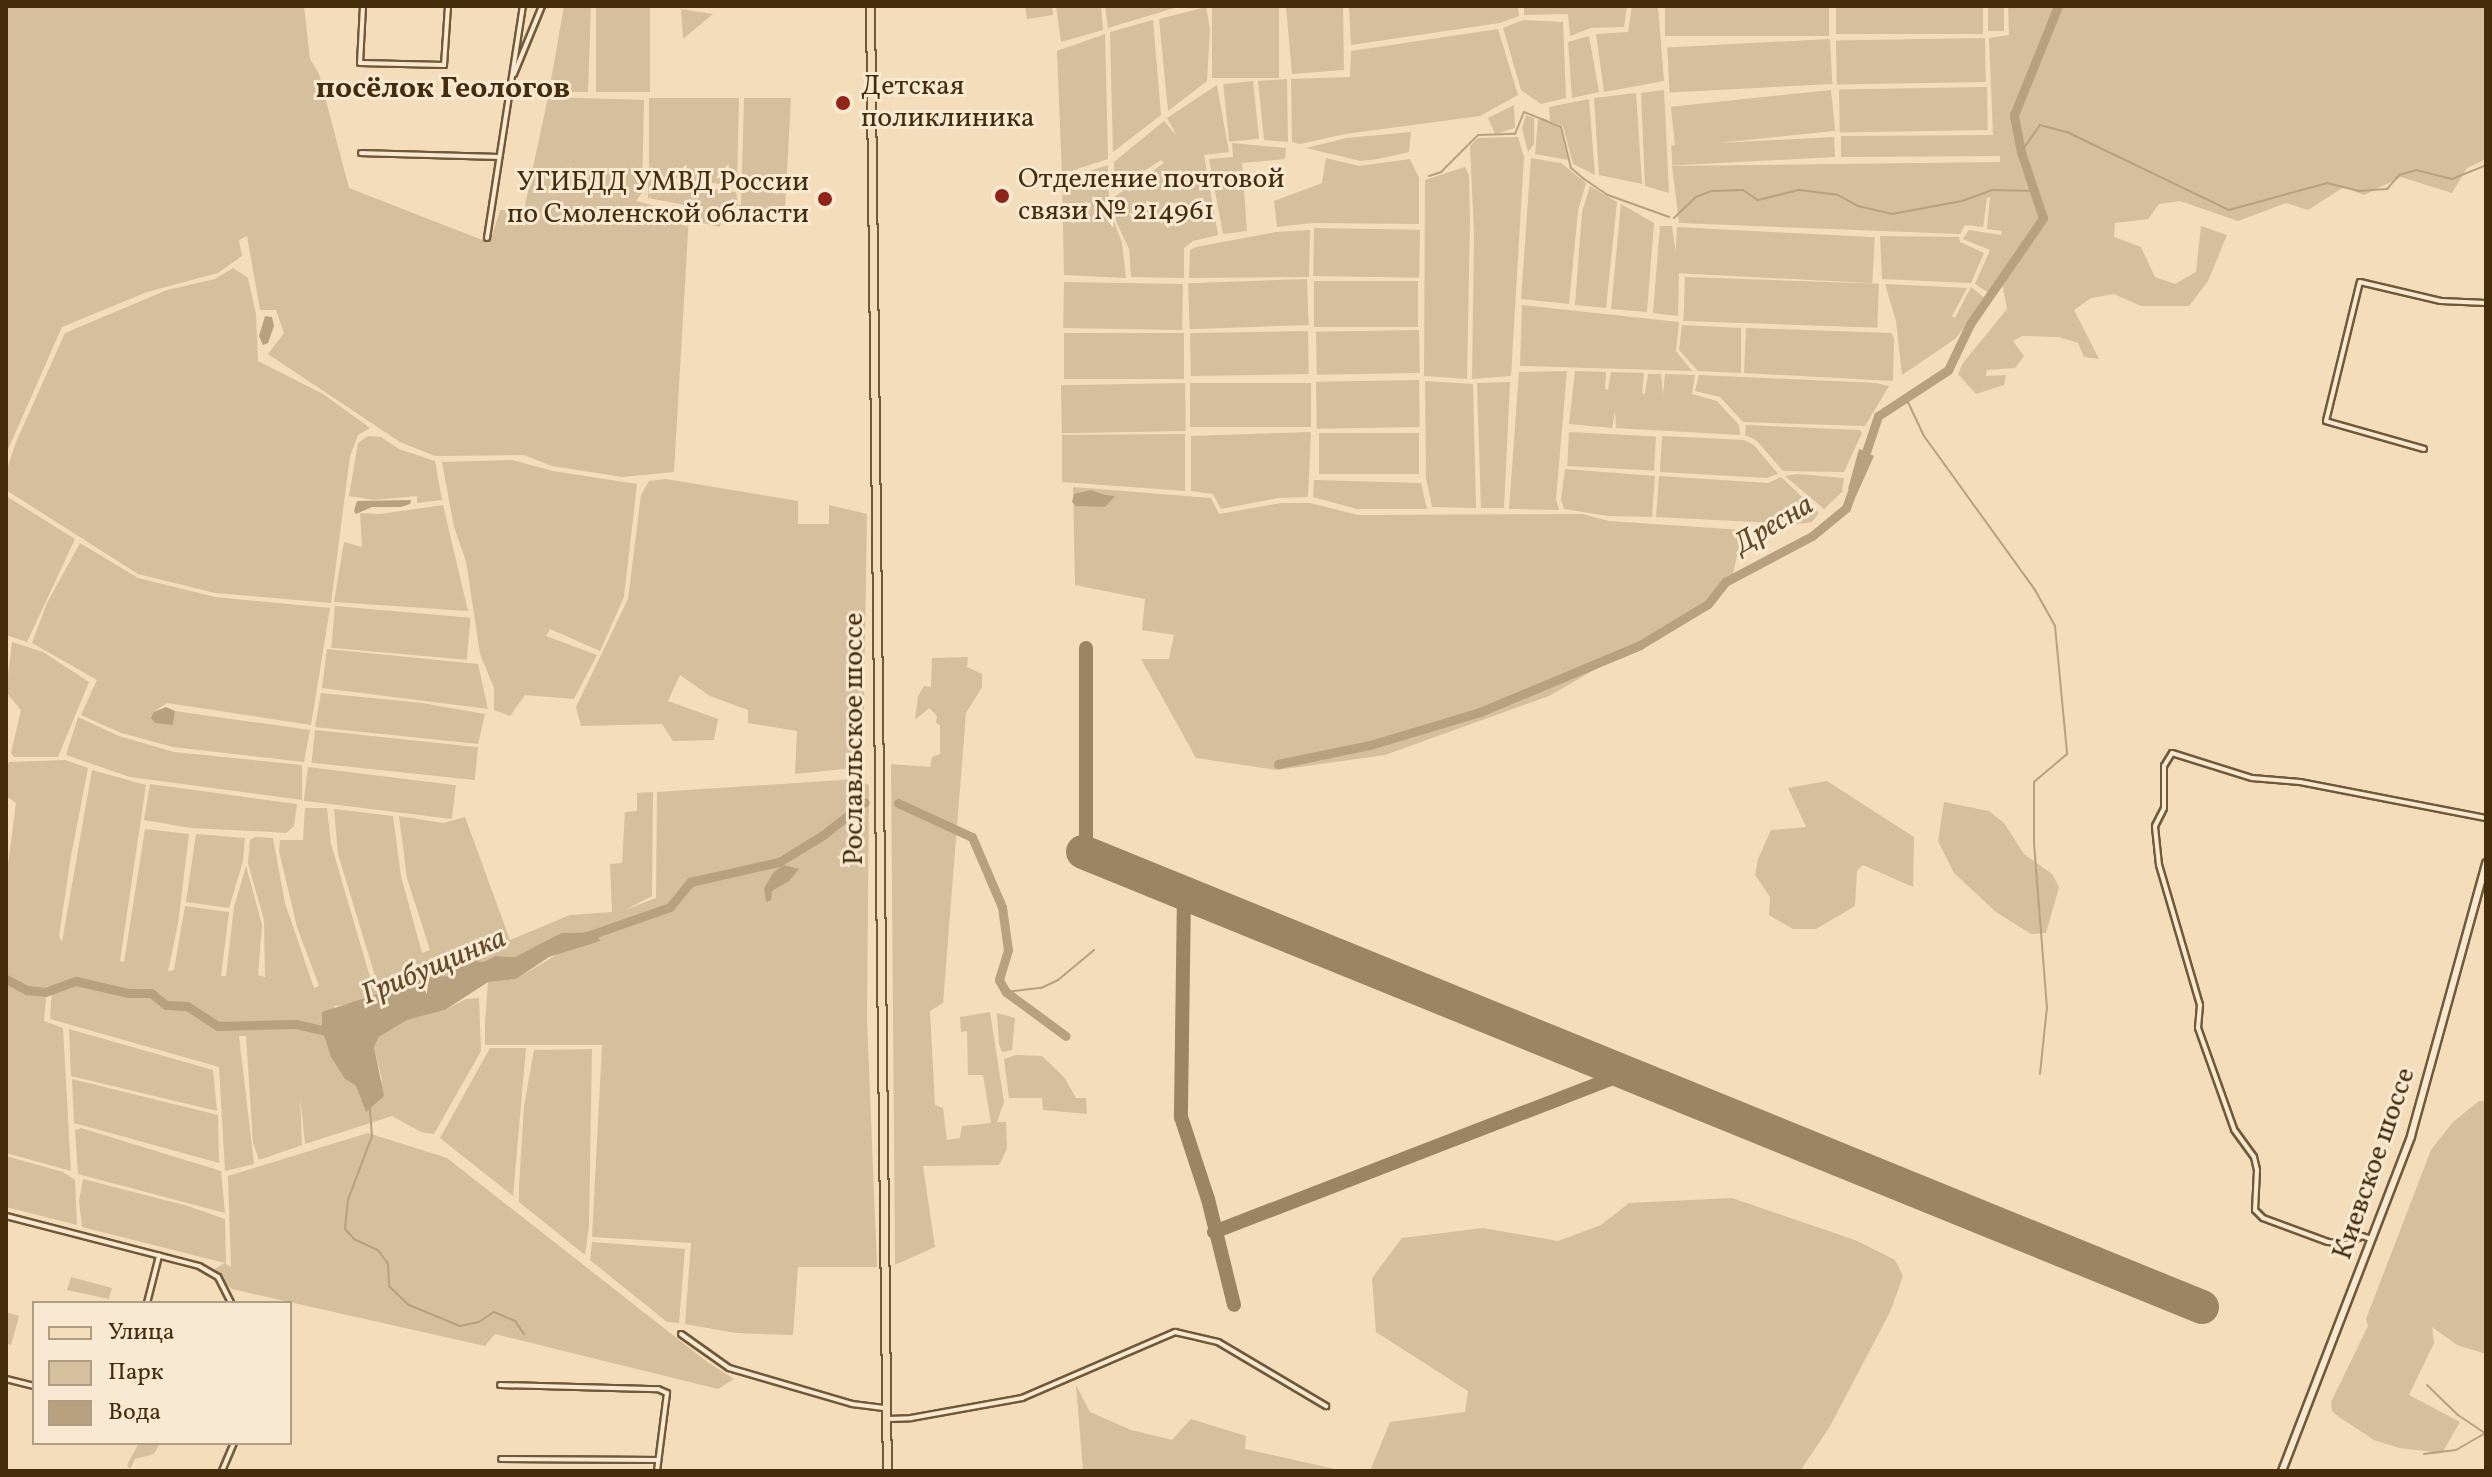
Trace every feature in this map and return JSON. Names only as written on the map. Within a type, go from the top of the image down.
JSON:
[{"type":"main road","name":"Рославльское шоссе","points":[[870,6],[887,1471]]},
{"type":"main road","name":"Киевское шоссе","points":[[2282,1471],[2373,1240],[2422,1103],[2486,863]]},
{"type":"street","points":[[363,6],[360,63],[444,65],[448,6]]},
{"type":"street","points":[[487,238],[497,157],[523,6]]},
{"type":"street","points":[[510,84],[542,6]]},
{"type":"street","points":[[361,153],[497,157]]},
{"type":"street","points":[[2424,449],[2326,421],[2360,282],[2441,301],[2486,303]]},
{"type":"street","points":[[2373,1240],[2362,1236],[2347,1244],[2328,1242],[2263,1218],[2255,1210],[2257,1170],[2254,1157],[2234,1129],[2198,1028],[2200,1005],[2159,865],[2155,826],[2164,808],[2164,766],[2172,753],[2252,778],[2300,782],[2486,818]]},
{"type":"street","points":[[6,1216],[210,1271],[225,1287],[230,1301]]},
{"type":"street","points":[[148,1301],[159,1256]]},
{"type":"street","points":[[885,1419],[911,1418],[1022,1398],[1175,1332],[1218,1342],[1326,1406]]},
{"type":"street","points":[[681,1334],[715,1362],[729,1368],[852,1404],[886,1408]]},
{"type":"street","points":[[6,1379],[32,1386]]},
{"type":"street","points":[[500,1385],[658,1389],[667,1393],[657,1471]]},
{"type":"street","points":[[224,1470],[233,1445]]},
{"type":"street","points":[[501,1459],[659,1460]]},
{"type":"green space","points":[[6,6],[304,6],[310,59],[319,74],[349,188],[490,243],[500,210],[524,210],[548,97],[644,100],[642,193],[636,201],[689,215],[674,472],[622,477],[552,466],[524,455],[435,456],[400,442],[268,354],[284,333],[276,310],[260,310],[247,236],[239,240],[242,256],[218,273],[147,292],[62,327],[6,454]]},
{"type":"green space","points":[[564,6],[591,6],[588,92],[549,92]]},
{"type":"green space","points":[[596,6],[650,6],[650,92],[596,92]]},
{"type":"green space","points":[[1025,6],[1052,6],[1053,15],[1027,19]]},
{"type":"green space","points":[[1056,6],[1101,6],[1103,30],[1061,42]]},
{"type":"green space","points":[[1105,6],[1181,6],[1108,28]]},
{"type":"green space","points":[[1212,6],[1279,6],[1279,78],[1212,78]]},
{"type":"green space","points":[[1286,6],[1343,6],[1344,70],[1292,74]]},
{"type":"green space","points":[[1349,6],[1518,6],[1519,16],[1500,23],[1351,45]]},
{"type":"green space","points":[[1524,6],[1627,6],[1624,27],[1591,28],[1570,36],[1568,14],[1524,15]]},
{"type":"green space","points":[[1632,6],[1658,6],[1664,81],[1604,92],[1596,34],[1628,32]]},
{"type":"green space","points":[[1665,6],[1829,6],[1829,36],[1665,36]]},
{"type":"green space","points":[[1836,6],[1983,6],[1983,34],[1836,34]]},
{"type":"green space","points":[[1988,6],[2004,6],[2004,31],[1988,31]]},
{"type":"green space","points":[[2008,6],[2486,6],[2486,159],[2467,168],[2452,193],[2401,177],[2364,195],[2344,187],[2308,210],[2286,203],[2238,221],[2180,201],[2159,204],[2148,219],[2115,223],[2114,237],[2141,247],[2155,277],[2175,284],[2196,272],[2201,226],[2227,235],[2208,281],[2189,306],[2141,306],[2114,294],[2091,298],[2074,310],[2099,359],[2084,357],[2078,343],[2059,337],[2022,336],[2013,341],[2024,356],[2015,368],[1987,370],[1986,376],[2006,375],[2004,385],[1976,394],[1958,374],[1963,363],[2007,309],[2001,277],[1989,293],[1975,284],[1990,250],[1963,239],[1969,230],[2001,235],[2002,231],[1987,229],[1990,197],[1987,198],[1983,227],[1965,225],[1960,234],[1679,223],[1672,166],[2000,162],[2000,156],[1841,157],[1841,136],[1993,135],[1989,38],[2009,35]]},
{"type":"green space","points":[[1206,7],[1210,29],[1207,81],[1168,111],[1159,19]]},
{"type":"green space","points":[[681,9],[713,14],[683,39]]},
{"type":"green space","points":[[1153,20],[1161,115],[1113,152],[1110,32]]},
{"type":"green space","points":[[1523,20],[1563,22],[1566,98],[1541,104],[1521,90],[1503,28]]},
{"type":"green space","points":[[1498,29],[1518,95],[1480,116],[1345,134],[1300,144],[1292,142],[1291,79],[1350,77],[1351,51]]},
{"type":"green space","points":[[1105,34],[1108,159],[1062,174],[1057,51]]},
{"type":"green space","points":[[1589,36],[1599,92],[1572,98],[1568,42]]},
{"type":"green space","points":[[1985,38],[1986,82],[1837,85],[1836,41]]},
{"type":"green space","points":[[1830,39],[1832,84],[1670,92],[1667,48]]},
{"type":"green space","points":[[1287,79],[1288,142],[1264,140],[1258,81]]},
{"type":"green space","points":[[1253,81],[1259,139],[1229,142],[1223,84]]},
{"type":"green space","points":[[1217,85],[1229,152],[1204,155],[1218,235],[1193,241],[1184,248],[1184,278],[1131,277],[1129,249],[1116,221],[1114,197],[1164,163],[1161,160],[1114,191],[1114,162],[1164,121],[1177,136],[1167,118]]},
{"type":"green space","points":[[1987,87],[1988,130],[1840,133],[1839,90]]},
{"type":"green space","points":[[1664,90],[1669,193],[1645,186],[1641,93]]},
{"type":"green space","points":[[1831,90],[1835,131],[1675,148],[1671,107]]},
{"type":"green space","points":[[1636,93],[1642,184],[1599,175],[1594,98]]},
{"type":"green space","points":[[649,98],[739,98],[737,186],[649,175]]},
{"type":"green space","points":[[744,98],[791,98],[785,208],[740,215],[737,208],[723,207],[720,227],[694,221],[696,207],[648,198],[648,179],[736,192],[738,205],[741,205]]},
{"type":"green space","points":[[1589,99],[1595,175],[1573,164],[1563,126],[1550,121],[1549,107]]},
{"type":"green space","points":[[1514,105],[1515,128],[1495,134],[1488,118]]},
{"type":"green space","points":[[1526,115],[1534,118],[1534,144],[1528,152],[1522,128]]},
{"type":"green space","points":[[1543,118],[1560,128],[1568,160],[1535,154],[1538,120]]},
{"type":"green space","points":[[1411,132],[1409,152],[1378,159],[1361,161],[1306,148],[1347,138]]},
{"type":"green space","points":[[1518,137],[1524,157],[1511,376],[1472,379],[1474,233],[1470,146],[1478,138]]},
{"type":"green space","points":[[1834,137],[1835,157],[1672,166],[1671,146]]},
{"type":"green space","points":[[1232,143],[1286,148],[1285,159],[1242,163],[1247,231],[1223,234],[1209,159],[1233,157]]},
{"type":"green space","points":[[1326,158],[1359,166],[1410,159],[1419,178],[1419,224],[1312,223],[1277,227],[1274,201],[1322,183]]},
{"type":"green space","points":[[1531,158],[1561,163],[1586,183],[1578,211],[1569,304],[1521,299]]},
{"type":"green space","points":[[1108,165],[1109,208],[1122,243],[1126,278],[1064,275],[1062,180]]},
{"type":"green space","points":[[1465,167],[1469,176],[1470,219],[1467,379],[1424,376],[1425,180]]},
{"type":"green space","points":[[1590,186],[1617,202],[1606,308],[1575,305],[1582,212]]},
{"type":"green space","points":[[1621,204],[1654,223],[1647,312],[1611,309]]},
{"type":"green space","points":[[1660,226],[1672,226],[1679,275],[1678,316],[1653,313]]},
{"type":"green space","points":[[1677,227],[1875,237],[1872,283],[1675,273]]},
{"type":"green space","points":[[1314,228],[1420,230],[1419,278],[1313,276]]},
{"type":"green space","points":[[1310,230],[1309,277],[1189,278],[1190,250],[1196,247],[1276,232]]},
{"type":"green space","points":[[1880,236],[1959,237],[1960,242],[1984,253],[1971,283],[1882,279]]},
{"type":"green space","points":[[233,268],[248,278],[256,314],[258,361],[323,394],[370,428],[358,435],[350,456],[331,603],[215,593],[138,574],[6,490],[6,472],[16,442],[65,333],[167,290],[215,279]]},
{"type":"green space","points":[[1685,277],[1879,284],[1877,328],[1683,321]]},
{"type":"green space","points":[[1307,279],[1309,325],[1190,329],[1188,283]]},
{"type":"green space","points":[[1314,281],[1418,281],[1418,327],[1314,327]]},
{"type":"green space","points":[[1064,282],[1183,284],[1182,330],[1063,328]]},
{"type":"green space","points":[[1885,284],[1967,288],[1952,316],[1955,318],[1971,287],[1986,299],[1955,339],[1902,375],[1896,321]]},
{"type":"green space","points":[[1522,305],[1679,322],[1676,351],[1692,371],[1520,366]]},
{"type":"green space","points":[[1682,325],[1741,328],[1741,373],[1698,371],[1679,350]]},
{"type":"green space","points":[[1746,328],[1891,333],[1894,338],[1893,381],[1744,373]]},
{"type":"green space","points":[[1419,330],[1420,373],[1317,375],[1316,332]]},
{"type":"green space","points":[[1308,331],[1309,374],[1191,376],[1190,333]]},
{"type":"green space","points":[[1064,333],[1184,333],[1184,379],[1064,379]]},
{"type":"green space","points":[[1567,371],[1556,499],[1559,510],[1509,509],[1519,372]]},
{"type":"green space","points":[[1575,371],[1606,372],[1605,389],[1608,390],[1611,372],[1644,373],[1642,393],[1645,394],[1648,374],[1661,374],[1663,395],[1665,374],[1695,375],[1692,394],[1717,401],[1739,425],[1740,435],[1616,428],[1615,411],[1612,428],[1569,424]]},
{"type":"green space","points":[[1699,375],[1889,386],[1865,426],[1743,422],[1720,397],[1695,391]]},
{"type":"green space","points":[[1419,380],[1420,427],[1317,429],[1316,382]]},
{"type":"green space","points":[[1425,381],[1473,384],[1476,508],[1432,507],[1426,478]]},
{"type":"green space","points":[[1510,382],[1504,508],[1481,508],[1477,383]]},
{"type":"green space","points":[[1185,383],[1186,431],[1062,433],[1061,385]]},
{"type":"green space","points":[[1190,383],[1311,383],[1311,427],[1190,427]]},
{"type":"green space","points":[[1746,425],[1860,430],[1862,433],[1844,472],[1783,471],[1756,440],[1745,435]]},
{"type":"green space","points":[[1311,432],[1308,497],[1278,498],[1221,509],[1213,494],[1191,491],[1191,436]]},
{"type":"green space","points":[[1569,432],[1656,437],[1654,471],[1567,466]]},
{"type":"green space","points":[[1319,433],[1419,433],[1419,474],[1319,474]]},
{"type":"green space","points":[[1185,434],[1185,491],[1062,482],[1062,435]]},
{"type":"green space","points":[[368,436],[381,437],[399,449],[435,461],[442,500],[417,503],[417,496],[374,500],[349,496],[358,443]]},
{"type":"green space","points":[[1662,436],[1744,440],[1754,445],[1778,474],[1767,478],[1660,472]]},
{"type":"green space","points":[[512,460],[553,471],[637,484],[624,597],[600,651],[550,629],[546,636],[597,655],[574,699],[525,695],[510,716],[494,710],[494,688],[480,654],[466,561],[454,527],[442,462]]},
{"type":"green space","points":[[1565,469],[1655,476],[1652,517],[1608,516],[1564,509],[1561,500]]},
{"type":"green space","points":[[1797,474],[1844,478],[1842,492],[1824,509],[1785,476]]},
{"type":"green space","points":[[1659,476],[1768,483],[1781,477],[1819,513],[1812,522],[1796,524],[1656,517]]},
{"type":"green space","points":[[666,479],[798,501],[798,524],[829,524],[829,505],[867,514],[863,767],[795,774],[797,731],[748,723],[748,710],[710,696],[680,675],[668,701],[718,719],[714,740],[673,741],[662,724],[581,726],[576,707],[628,599],[641,495],[649,481]]},
{"type":"green space","points":[[1314,480],[1421,483],[1427,509],[1357,509],[1313,497]]},
{"type":"green space","points":[[1073,487],[1211,498],[1219,514],[1281,503],[1310,503],[1358,515],[1582,514],[1609,521],[1743,530],[1731,582],[1674,624],[1549,696],[1385,755],[1277,770],[1196,758],[1141,659],[1169,659],[1174,635],[1142,630],[1145,599],[1075,585]]},
{"type":"green space","points":[[6,496],[75,539],[27,642],[6,635]]},
{"type":"green space","points":[[443,505],[468,611],[334,602],[344,542],[362,547],[360,513],[380,514]]},
{"type":"green space","points":[[80,543],[138,578],[215,597],[330,608],[311,725],[167,703],[154,712],[173,725],[175,711],[310,730],[304,762],[173,747],[121,733],[81,715],[97,680],[32,643],[47,603]]},
{"type":"green space","points":[[335,606],[470,618],[467,660],[331,648]]},
{"type":"green space","points":[[12,642],[43,652],[89,682],[58,757],[14,757],[11,753],[21,710],[6,692]]},
{"type":"green space","points":[[327,649],[478,664],[488,709],[322,688]]},
{"type":"green space","points":[[968,657],[967,667],[982,674],[982,687],[966,713],[943,1003],[930,1011],[935,1105],[943,1108],[947,1140],[960,1138],[962,1126],[991,1123],[983,1075],[968,1075],[967,1031],[961,1032],[960,1017],[990,1012],[1004,1102],[997,1122],[1006,1122],[1007,1149],[999,1165],[923,1166],[935,1247],[895,1265],[891,764],[930,767],[932,757],[940,754],[937,716],[929,708],[915,720],[918,696],[924,686],[931,687],[932,658]]},
{"type":"green space","points":[[321,693],[422,703],[485,714],[478,744],[315,727]]},
{"type":"green space","points":[[78,717],[119,736],[174,752],[302,765],[302,800],[130,777],[66,755]]},
{"type":"green space","points":[[315,730],[478,747],[475,780],[312,763]]},
{"type":"green space","points":[[65,760],[88,768],[59,936],[62,942],[92,770],[146,785],[120,961],[124,962],[145,829],[189,834],[178,924],[168,971],[174,970],[185,906],[229,912],[221,976],[226,976],[234,907],[246,866],[262,925],[258,975],[265,977],[264,920],[248,863],[250,840],[255,837],[273,838],[285,903],[314,988],[319,986],[297,927],[279,851],[280,840],[303,840],[305,808],[327,808],[331,844],[370,977],[375,976],[338,854],[334,809],[393,816],[401,876],[422,953],[430,950],[407,878],[399,816],[443,823],[465,817],[510,940],[570,915],[612,912],[610,864],[622,863],[625,812],[637,811],[637,793],[653,792],[652,896],[625,910],[656,898],[657,792],[856,779],[869,785],[867,1019],[877,1267],[798,1267],[793,1335],[736,1333],[685,1324],[691,1243],[592,1237],[602,1045],[485,1045],[485,1023],[488,982],[516,979],[595,932],[561,933],[515,957],[495,956],[483,962],[470,960],[447,976],[429,978],[352,1004],[334,1006],[345,1079],[356,1086],[366,1112],[382,1080],[374,1047],[379,1037],[407,1020],[445,1010],[466,999],[479,998],[481,1051],[434,1134],[421,1132],[392,1116],[305,1144],[300,1096],[302,1145],[259,1160],[253,1143],[246,1036],[239,1036],[254,1164],[225,1171],[219,1067],[50,1019],[52,988],[47,986],[44,1021],[63,1028],[71,1171],[6,1153],[6,879],[16,803],[6,796],[6,769],[9,762]]},
{"type":"green space","points":[[308,767],[456,785],[452,819],[304,801]]},
{"type":"green space","points":[[1827,781],[1914,837],[1913,887],[1863,865],[1857,871],[1855,906],[1816,929],[1793,929],[1769,915],[1770,897],[1755,875],[1758,859],[1771,830],[1806,827],[1788,788]]},
{"type":"green space","points":[[150,784],[297,804],[294,826],[286,833],[191,828],[144,820]]},
{"type":"green space","points":[[1944,802],[1989,811],[2004,823],[2024,854],[2052,874],[2059,887],[2046,933],[2031,934],[1996,912],[1954,873],[1938,841]]},
{"type":"green space","points":[[196,834],[245,838],[243,861],[229,908],[186,902]]},
{"type":"green space","points":[[997,1013],[1015,1018],[1012,1050],[1002,1052]]},
{"type":"green space","points":[[69,1029],[213,1070],[217,1111],[71,1076]]},
{"type":"green space","points":[[490,1048],[526,1048],[513,1196],[440,1138]]},
{"type":"green space","points":[[592,1049],[589,1226],[585,1255],[519,1202],[519,1186],[524,1106],[534,1050]]},
{"type":"green space","points":[[1016,1055],[1042,1056],[1064,1077],[1076,1098],[1086,1098],[1087,1114],[1043,1110],[1042,1098],[1009,1098],[1004,1059]]},
{"type":"green space","points":[[72,1079],[218,1115],[219,1163],[74,1123]]},
{"type":"green space","points":[[2479,1101],[2486,1101],[2486,1354],[2457,1345],[2432,1327],[2434,1343],[2409,1395],[2460,1422],[2442,1453],[2399,1448],[2374,1440],[2339,1417],[2332,1411],[2331,1402],[2368,1326],[2366,1319],[2431,1150],[2453,1122]]},
{"type":"green space","points":[[81,1128],[221,1171],[225,1213],[78,1174],[75,1130]]},
{"type":"green space","points":[[368,1133],[447,1158],[706,1361],[734,1379],[718,1389],[495,1334],[485,1346],[232,1289],[210,1272],[225,1263],[82,1227],[79,1201],[83,1179],[188,1206],[225,1219],[226,1264],[231,1267],[228,1176]]},
{"type":"green space","points":[[6,1156],[63,1172],[75,1180],[77,1225],[6,1207]]},
{"type":"green space","points":[[1732,1198],[1855,1240],[1895,1260],[1903,1276],[1890,1312],[1829,1428],[1800,1471],[1370,1471],[1390,1422],[1465,1412],[1468,1391],[1376,1332],[1372,1278],[1402,1238],[1483,1228],[1558,1241],[1601,1225],[1629,1203]]},
{"type":"green space","points":[[592,1242],[685,1249],[679,1323],[667,1322],[590,1260]]},
{"type":"green space","points":[[71,1277],[112,1288],[109,1299],[67,1290]]},
{"type":"green space","points":[[6,1312],[19,1316],[11,1345],[6,1343]]},
{"type":"green space","points":[[1076,1385],[1090,1412],[1131,1430],[1172,1440],[1191,1419],[1246,1436],[1245,1449],[1344,1471],[1083,1471]]},
{"type":"green space","points":[[138,1445],[159,1445],[154,1454],[135,1459],[130,1469],[127,1465]]},
{"type":"water","points":[[265,316],[272,317],[274,326],[268,343],[263,345],[259,336]]},
{"type":"water","points":[[1859,449],[1874,456],[1856,496],[1848,489]]},
{"type":"water","points":[[1091,490],[1115,496],[1105,507],[1076,506],[1072,502],[1074,494]]},
{"type":"water","points":[[411,500],[410,504],[401,507],[372,507],[356,514],[354,511],[357,501]]},
{"type":"water","points":[[166,707],[175,711],[173,725],[155,723],[151,718],[154,712]]},
{"type":"water","points":[[784,865],[799,869],[789,881],[772,891],[771,900],[766,902],[764,888],[774,872]]},
{"type":"water","points":[[595,932],[600,941],[549,957],[516,979],[488,982],[445,1010],[407,1020],[379,1037],[374,1047],[384,1096],[366,1112],[356,1086],[345,1079],[331,1057],[322,1029],[322,1012],[430,977],[447,976],[470,960],[483,962],[495,956],[515,957],[561,933]]},
{"type":"waterway","name":"Дресна","points":[[1862,464],[1878,416],[1948,370],[1970,324],[2043,218],[2021,152],[2014,115],[2058,6]]},
{"type":"waterway","points":[[1429,176],[1441,172],[1478,135],[1515,134],[1524,112],[1561,127],[1571,168],[1584,179],[1608,195],[1669,217]]},
{"type":"waterway","points":[[2021,152],[2040,125],[2067,132],[2229,210],[2327,183],[2359,191],[2387,189],[2399,175],[2416,170],[2452,179],[2486,165]]},
{"type":"waterway","points":[[1674,218],[1696,197],[1712,191],[1743,190],[1758,200],[1799,190],[1838,195],[1858,206],[1892,214],[1962,201],[1993,190],[2034,191]]},
{"type":"waterway","points":[[1906,398],[1924,436],[2035,590],[2055,626],[2067,754],[2034,782],[2034,843],[2047,1007],[2040,1074]]},
{"type":"waterway","name":"Дресна","points":[[1278,764],[1370,745],[1480,712],[1640,645],[1708,604],[1725,582],[1812,536],[1846,508],[1856,481]]},
{"type":"waterway","name":"Грибущинка","points":[[587,936],[670,907],[690,882],[779,862],[823,835],[865,802]]},
{"type":"waterway","name":"Грибущинка","points":[[898,803],[972,837],[1002,907],[1008,950],[999,980],[1006,992],[1066,1036]]},
{"type":"waterway","points":[[1006,992],[1041,988],[1058,980],[1094,950]]},
{"type":"waterway","name":"Грибущинка","points":[[6,979],[27,990],[45,992],[76,981],[128,993],[151,993],[166,1005],[187,1006],[218,1026],[296,1024],[332,1032]]},
{"type":"waterway","points":[[370,1109],[372,1136],[348,1200],[345,1229],[354,1239],[378,1250],[388,1264],[389,1286],[409,1305],[460,1326],[479,1322],[494,1312],[515,1321],[524,1334]]},
{"type":"waterway","points":[[2427,1385],[2458,1415],[2486,1434]]},
{"type":"waterway","points":[[2424,1454],[2456,1450],[2485,1433]]},
{"type":"taxiway","points":[[1086,648],[1086,854]]},
{"type":"taxiway","points":[[1184,894],[1181,1117],[1208,1199],[1234,1305]]},
{"type":"taxiway","points":[[1214,1232],[1627,1073]]},
{"type":"runway","points":[[1083,852],[2202,1307]]},
{"type":"place","name":"Детская поликлиника","points":[[843,103]]},
{"type":"place","name":"Отделение почтовой связи № 214961","points":[[1002,196]]},
{"type":"place","name":"УГИБДД УМВД России по Смоленской области","points":[[825,199]]},
{"type":"district","name":"посёлок Геологов","points":[[443,89]]}]
